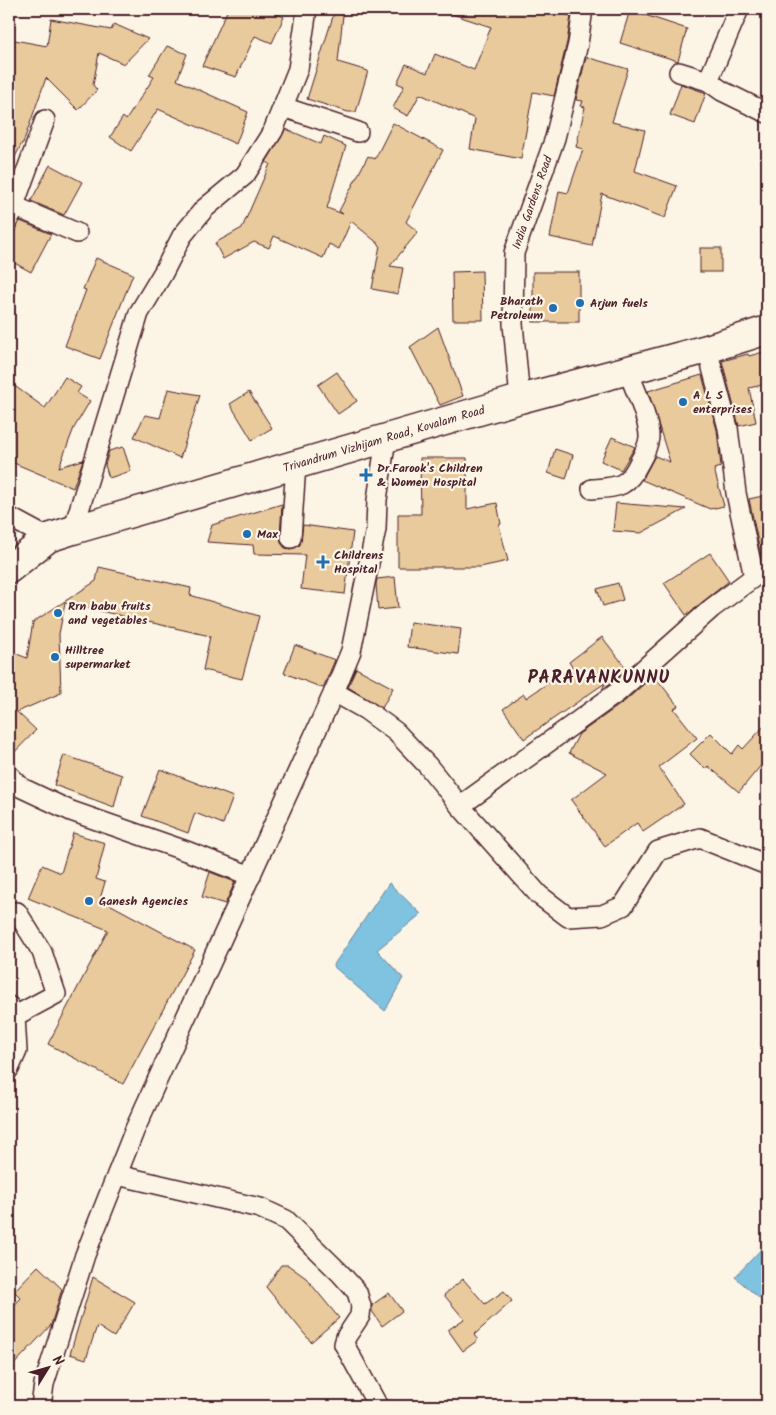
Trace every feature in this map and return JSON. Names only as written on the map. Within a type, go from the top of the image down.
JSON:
[{"type":"main road","name":"Trivandrum Vizhijam Road, Kovalam Road","points":[[9,569],[61,534],[520,399],[708,349],[767,330]]},
{"type":"street","points":[[9,517],[61,534],[139,313],[182,236],[204,209],[245,175],[274,131],[298,69],[307,9]]},
{"type":"street","name":"India Gardens Road","points":[[520,399],[513,324],[514,253],[555,138],[578,44],[583,9]]},
{"type":"street","points":[[708,81],[740,9]]},
{"type":"street","points":[[680,72],[708,81],[722,91],[767,112]]},
{"type":"street","points":[[283,107],[358,132]]},
{"type":"street","points":[[45,120],[11,212],[77,233]]},
{"type":"street","points":[[460,806],[618,692],[712,608],[754,576],[736,492],[728,428],[708,349]]},
{"type":"street","points":[[592,489],[615,487],[626,482],[633,476],[644,455],[649,437],[645,416],[628,371]]},
{"type":"street","points":[[41,1406],[44,1384],[82,1264],[135,1129],[334,692],[350,651],[376,529],[377,500],[386,438]]},
{"type":"street","points":[[291,538],[296,464]]},
{"type":"street","points":[[334,692],[366,710],[396,732],[428,766],[460,806],[539,895],[568,917],[602,915],[623,906],[658,851],[700,838],[767,865]]},
{"type":"street","points":[[9,775],[22,788],[71,811],[189,852],[251,876]]},
{"type":"street","points":[[9,919],[17,912],[42,952],[56,994],[12,1010],[16,1052],[9,1069]]},
{"type":"street","points":[[117,1175],[260,1208],[286,1220],[340,1272],[357,1292],[361,1306],[360,1316],[346,1337],[344,1344],[378,1406]]},
{"type":"water","points":[[389,883],[421,914],[377,950],[403,978],[385,1011],[333,966]]},
{"type":"water","points":[[767,1243],[767,1305],[735,1277]]},
{"type":"building","points":[[228,9],[266,9],[284,17],[272,43],[255,36],[236,77],[202,66]]},
{"type":"building","points":[[447,9],[542,9],[571,16],[554,96],[533,92],[521,159],[470,149],[475,119],[420,94],[408,116],[393,108],[404,86],[397,83],[406,64],[427,73],[435,54],[474,70],[491,27],[446,12]]},
{"type":"building","points":[[630,10],[687,29],[678,61],[620,43]]},
{"type":"building","points":[[334,13],[343,15],[338,62],[368,71],[356,112],[348,112],[307,99]]},
{"type":"building","points":[[51,19],[111,30],[114,24],[148,39],[124,64],[99,53],[93,85],[97,90],[78,110],[46,78],[23,143],[9,169],[9,39],[47,46]]},
{"type":"building","points":[[167,46],[187,54],[177,80],[248,112],[236,144],[158,109],[131,151],[110,137],[123,117],[126,120],[154,77],[149,75]]},
{"type":"building","points":[[586,57],[628,69],[612,122],[645,130],[635,171],[677,186],[665,218],[602,194],[592,246],[550,237],[559,191],[568,193],[583,149],[576,147],[585,107],[581,106],[583,101],[576,100]]},
{"type":"building","points":[[681,84],[706,93],[695,124],[670,115]]},
{"type":"building","points":[[393,123],[443,150],[406,222],[418,232],[390,266],[403,268],[398,294],[372,289],[380,245],[351,221],[339,249],[329,244],[323,258],[274,236],[269,248],[254,242],[223,259],[215,243],[242,228],[270,164],[266,162],[286,129],[321,144],[324,136],[346,146],[327,208],[343,214],[339,211],[368,156],[375,159]]},
{"type":"building","points":[[50,165],[82,182],[64,215],[31,201]]},
{"type":"building","points":[[20,221],[51,234],[31,272],[9,260],[9,242]]},
{"type":"building","points":[[700,248],[721,248],[721,272],[700,272]]},
{"type":"building","points":[[96,258],[133,274],[100,359],[65,346],[86,290],[83,289]]},
{"type":"building","points":[[482,271],[483,320],[453,320],[452,272]]},
{"type":"building","points":[[533,272],[579,272],[579,322],[533,322]]},
{"type":"building","points":[[438,327],[463,396],[440,405],[410,347]]},
{"type":"building","points":[[767,351],[767,384],[749,388],[756,422],[739,426],[722,361]]},
{"type":"building","points":[[337,372],[357,401],[338,414],[318,385]]},
{"type":"building","points":[[702,375],[717,430],[721,467],[714,469],[724,506],[710,509],[642,480],[655,456],[670,462],[648,391]]},
{"type":"building","points":[[65,377],[81,387],[77,393],[90,401],[74,428],[59,467],[83,460],[73,488],[9,461],[9,382],[45,408]]},
{"type":"building","points":[[168,389],[200,395],[180,458],[134,437],[145,415],[160,418]]},
{"type":"building","points":[[249,392],[272,428],[252,440],[230,404]]},
{"type":"building","points":[[612,437],[635,447],[621,470],[601,461]]},
{"type":"building","points":[[123,447],[131,471],[109,478],[105,465],[109,451]]},
{"type":"building","points":[[555,449],[573,455],[566,479],[548,473]]},
{"type":"building","points":[[420,458],[467,458],[467,509],[497,503],[501,524],[499,525],[508,561],[480,567],[398,567],[398,514],[421,514]]},
{"type":"building","points":[[767,495],[767,561],[762,561],[749,499]]},
{"type":"building","points":[[616,503],[686,509],[641,533],[613,531]]},
{"type":"building","points":[[282,504],[280,537],[281,543],[285,548],[295,548],[300,545],[303,525],[353,532],[345,594],[301,589],[305,555],[254,554],[253,545],[207,542],[212,525]]},
{"type":"building","points":[[710,553],[729,581],[686,615],[664,583]]},
{"type":"building","points":[[99,567],[191,588],[190,595],[259,616],[242,679],[203,670],[210,636],[65,603],[59,634],[61,693],[17,712],[36,730],[9,758],[9,651],[27,658],[33,622],[96,581]]},
{"type":"building","points":[[395,577],[398,608],[378,610],[377,579]]},
{"type":"building","points":[[618,583],[623,600],[603,606],[597,589]]},
{"type":"building","points":[[410,622],[461,629],[458,654],[407,647]]},
{"type":"building","points":[[602,637],[627,669],[602,690],[605,683],[524,739],[503,709],[524,694],[526,698],[572,667],[569,662]]},
{"type":"building","points":[[295,645],[335,660],[323,688],[284,673]]},
{"type":"building","points":[[356,668],[393,688],[382,708],[348,687]]},
{"type":"building","points":[[654,675],[678,706],[674,709],[697,738],[659,767],[684,804],[643,832],[637,823],[605,846],[571,800],[607,773],[569,753],[579,734],[625,701]]},
{"type":"building","points":[[767,723],[767,758],[739,792],[708,766],[705,769],[690,754],[711,733],[732,754],[739,745],[743,749]]},
{"type":"building","points":[[64,755],[122,775],[114,807],[54,785]]},
{"type":"building","points":[[160,769],[233,797],[223,824],[195,813],[188,833],[142,816]]},
{"type":"building","points":[[73,833],[105,843],[96,879],[105,882],[100,899],[195,950],[123,1084],[48,1044],[108,930],[28,898],[42,865],[61,873]]},
{"type":"building","points":[[210,872],[235,882],[225,904],[202,897]]},
{"type":"building","points":[[281,1265],[288,1265],[306,1278],[339,1318],[311,1342],[266,1287]]},
{"type":"building","points":[[38,1266],[62,1289],[51,1325],[9,1370],[9,1311],[21,1298],[14,1291]]},
{"type":"building","points":[[93,1277],[135,1302],[114,1337],[97,1326],[86,1359],[70,1354]]},
{"type":"building","points":[[463,1279],[485,1304],[504,1291],[512,1301],[474,1335],[478,1340],[463,1351],[448,1330],[464,1319],[444,1295]]},
{"type":"building","points":[[389,1293],[402,1311],[382,1326],[372,1311],[372,1305]]},
{"type":"place","name":"Arjun fuels","points":[[580,303]]},
{"type":"place","name":"Bharath Petroleum","points":[[553,308]]},
{"type":"place","name":"A L S enterprises","points":[[683,402]]},
{"type":"place","name":"Dr.Farook's Children & Women Hospital","points":[[366,475]]},
{"type":"place","name":"Max","points":[[247,534]]},
{"type":"place","name":"Childrens Hospital","points":[[323,562]]},
{"type":"place","name":"Rrn babu fruits and vegetables","points":[[58,613]]},
{"type":"place","name":"Hilltree supermarket","points":[[55,657]]},
{"type":"place","name":"Ganesh Agencies","points":[[89,901]]},
{"type":"district","name":"PARAVANKUNNU","points":[[599,677]]}]
